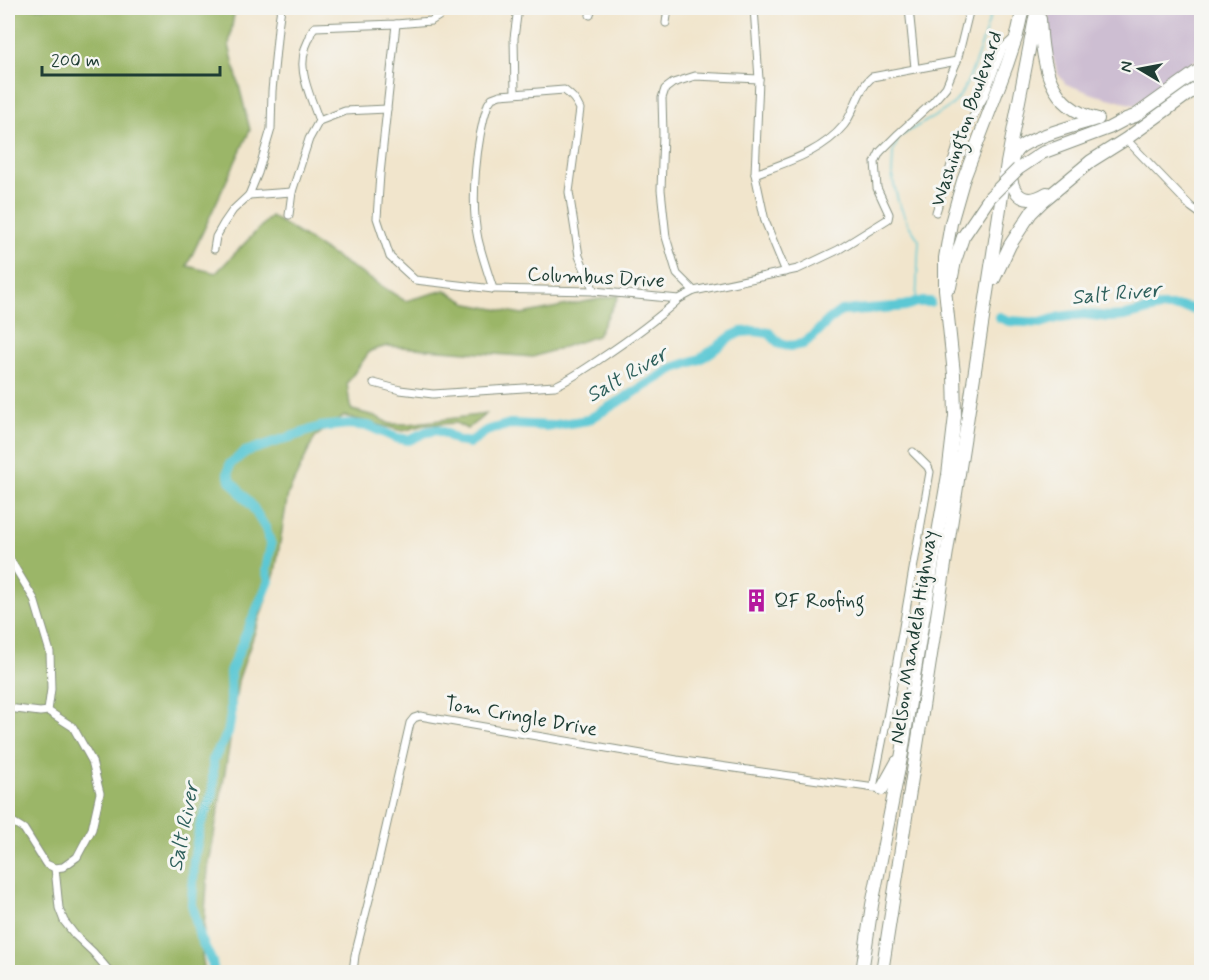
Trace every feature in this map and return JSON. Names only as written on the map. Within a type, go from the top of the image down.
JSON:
[{"type":"highway","name":"Washington Boulevard","points":[[949,315],[945,269],[951,223],[963,181],[1017,35],[1023,8]]},
{"type":"highway","name":"Washington Boulevard","points":[[985,308],[1007,163],[1038,8]]},
{"type":"highway","points":[[1038,8],[1044,65],[1059,97],[1078,113],[1097,119],[1114,120],[1135,116],[1202,68]]},
{"type":"highway","points":[[985,308],[995,276],[1010,245],[1031,213],[1091,161],[1126,139],[1202,84]]},
{"type":"highway","points":[[1066,182],[1040,197],[1024,198],[1013,187],[1010,172],[1012,159],[1018,149],[1032,141],[1097,119]]},
{"type":"highway","points":[[949,315],[950,288],[955,261],[963,237],[990,197],[1018,169],[1042,153],[1109,128],[1125,119]]},
{"type":"highway","name":"Nelson Mandela Highway","points":[[882,972],[985,308]]},
{"type":"highway","name":"Nelson Mandela Highway","points":[[862,972],[872,904],[903,753],[948,475],[954,406],[949,315]]},
{"type":"highway","points":[[877,789],[903,753]]},
{"type":"street","points":[[214,249],[216,237],[224,223],[233,210],[249,195],[271,129],[272,91],[281,8]]},
{"type":"street","points":[[319,121],[303,75],[306,44],[315,27],[431,21],[439,16],[442,8]]},
{"type":"street","points":[[515,93],[514,38],[518,8]]},
{"type":"street","points":[[666,23],[669,8]]},
{"type":"street","points":[[754,8],[759,79],[755,174],[765,221],[786,272]]},
{"type":"street","points":[[909,8],[915,68]]},
{"type":"street","name":"Columbus Drive","points":[[396,24],[377,218],[390,257],[415,280],[493,289],[594,291],[679,299],[694,291],[798,269],[838,250],[888,219],[889,214],[877,188],[875,162],[880,152],[946,87],[957,61],[970,8]]},
{"type":"street","points":[[936,212],[958,143],[984,97],[1003,48],[1017,35]]},
{"type":"street","points":[[755,174],[798,158],[826,142],[845,124],[857,97],[872,77],[957,61]]},
{"type":"street","points":[[694,291],[677,274],[666,237],[661,190],[662,98],[665,89],[673,83],[695,76],[759,79]]},
{"type":"street","points":[[493,289],[478,239],[474,205],[477,158],[488,104],[492,98],[500,95],[564,90],[572,96],[580,109],[569,192],[579,256],[594,291]]},
{"type":"street","points":[[289,215],[292,192],[309,139],[319,121],[345,111],[387,109]]},
{"type":"street","points":[[1126,139],[1191,207],[1202,214]]},
{"type":"street","points":[[249,195],[292,192]]},
{"type":"street","points":[[374,383],[400,390],[433,394],[555,386],[567,381],[620,345],[658,318],[679,299]]},
{"type":"street","points":[[877,789],[930,472],[913,452]]},
{"type":"street","points":[[8,556],[34,599],[50,652],[51,690],[48,711]]},
{"type":"street","points":[[8,708],[48,711],[73,727],[92,761],[100,793],[92,829],[77,857],[63,867],[55,868],[46,864],[24,829],[8,819]]},
{"type":"street","name":"Tom Cringle Drive","points":[[353,972],[355,955],[410,723],[414,718],[420,716],[677,760],[877,789]]},
{"type":"street","points":[[55,868],[59,908],[64,921],[110,972]]},
{"type":"shaded area","points":[[1049,8],[1201,8],[1201,56],[1135,105],[1096,95],[1066,84],[1058,74],[1047,39]]},
{"type":"green space","points":[[8,8],[235,8],[229,45],[250,130],[187,266],[216,273],[271,216],[405,301],[445,290],[469,304],[522,314],[619,295],[597,336],[533,357],[387,346],[370,351],[347,383],[352,410],[375,416],[390,424],[409,424],[486,414],[467,429],[456,423],[424,425],[403,431],[344,416],[315,437],[288,494],[275,573],[238,681],[208,869],[202,956],[205,972],[8,972]]},
{"type":"waterway","points":[[901,136],[952,105],[959,97],[971,74],[993,8]]},
{"type":"waterway","points":[[898,140],[893,152],[892,176],[898,201],[908,224],[919,240],[916,302]]},
{"type":"waterway","name":"Salt River","points":[[214,972],[212,962],[200,937],[192,904],[194,860],[200,826],[213,793],[213,760],[228,733],[231,715],[230,672],[269,581],[266,570],[271,545],[266,529],[252,506],[230,480],[228,473],[230,464],[245,452],[320,427],[348,424],[369,426],[396,438],[409,440],[426,432],[437,430],[458,441],[469,443],[486,431],[510,424],[550,426],[588,420],[674,368],[700,359],[741,332],[769,333],[780,344],[791,346],[803,344],[841,311],[930,302]]},
{"type":"waterway","name":"Salt River","points":[[999,317],[1009,321],[1041,323],[1060,317],[1083,314],[1108,317],[1125,316],[1160,307],[1183,307],[1202,311]]},
{"type":"place","name":"QF Roofing","points":[[756,601]]}]
